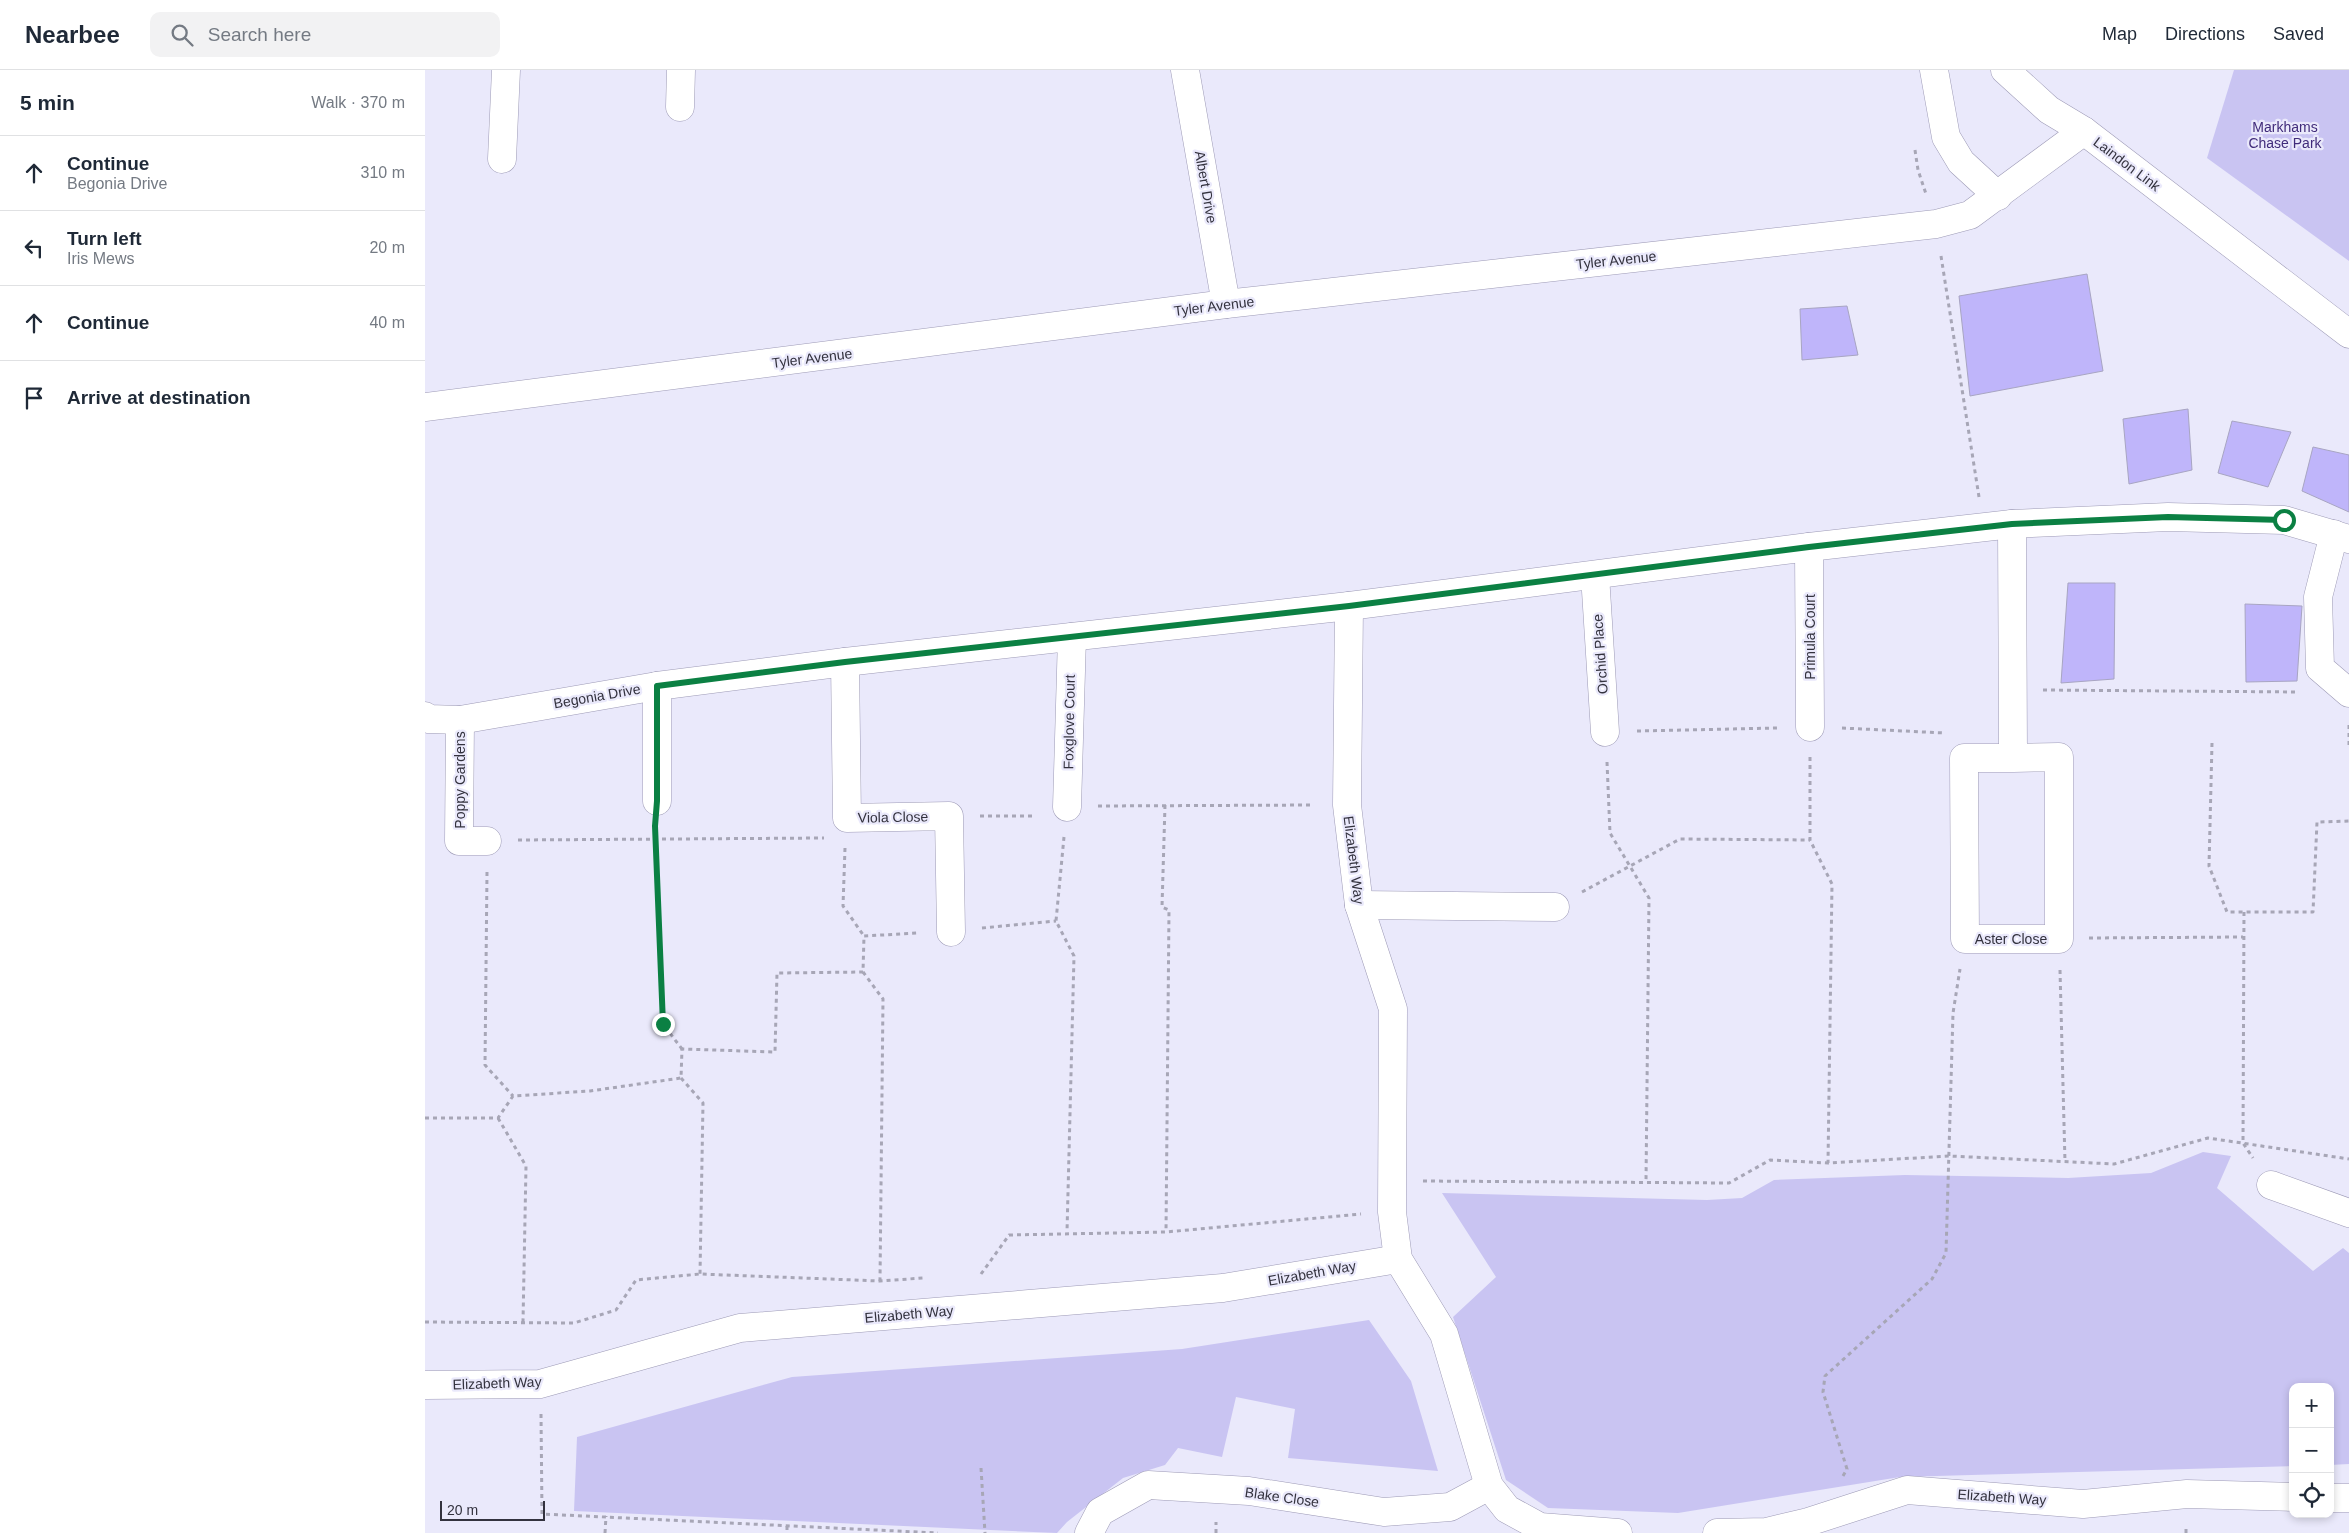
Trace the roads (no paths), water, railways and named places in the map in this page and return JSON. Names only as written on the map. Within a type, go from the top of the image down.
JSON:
[{"type":"street","points":[[502,159],[506,70]]},
{"type":"street","points":[[680,107],[681,70]]},
{"type":"street","name":"Albert Drive","points":[[1185,70],[1226,304]]},
{"type":"street","points":[[1934,70],[1946,137],[1961,162],[1998,196]]},
{"type":"street","points":[[2005,70],[2049,110],[2083,131]]},
{"type":"street","name":"Laindon Link","points":[[1998,196],[2083,131],[2349,334]]},
{"type":"street","name":"Tyler Avenue","points":[[425,407],[1226,304],[1936,224],[1970,215],[1998,196]]},
{"type":"street","name":"Begonia Drive","points":[[425,716],[429,719],[460,720],[657,686],[845,662],[1349,606],[1809,547],[2012,524],[2168,517],[2284,520],[2341,537]]},
{"type":"street","points":[[2012,524],[2013,758]]},
{"type":"street","points":[[2341,537],[2318,596],[2320,668],[2349,693]]},
{"type":"street","name":"Primula Court","points":[[1809,547],[1810,727]]},
{"type":"street","name":"Orchid Place","points":[[1595,575],[1605,732]]},
{"type":"street","name":"Elizabeth Way","points":[[1349,606],[1347,805],[1359,905],[1393,1009],[1391,1181],[1392,1212],[1398,1259],[1444,1334],[1489,1486],[1507,1510],[1540,1528],[1618,1533]]},
{"type":"street","name":"Foxglove Court","points":[[1067,811],[1071,637]]},
{"type":"street","name":"Viola Close","points":[[845,662],[847,818],[949,816],[951,932]]},
{"type":"street","points":[[657,686],[657,801]]},
{"type":"street","name":"Poppy Gardens","points":[[460,720],[459,841],[487,841]]},
{"type":"street","name":"Aster Close","points":[[2059,757],[2059,939],[1965,939],[1964,758],[2013,758],[2059,757]]},
{"type":"street","points":[[1359,905],[1555,907]]},
{"type":"street","points":[[2271,1185],[2349,1213]]},
{"type":"street","name":"Elizabeth Way","points":[[425,1385],[540,1384],[741,1328],[1223,1288],[1398,1259]]},
{"type":"street","name":"Blake Close","points":[[1089,1533],[1100,1512],[1148,1485],[1249,1491],[1384,1512],[1450,1506],[1489,1486]]},
{"type":"street","name":"Elizabeth Way","points":[[1717,1533],[1765,1532],[1808,1522],[1907,1490],[2083,1504],[2187,1494],[2289,1497]]},
{"type":"street","points":[[2334,1498],[2349,1498]]},
{"type":"park label","name":"Markhams Chase Park","points":[[2285,136]]}]
